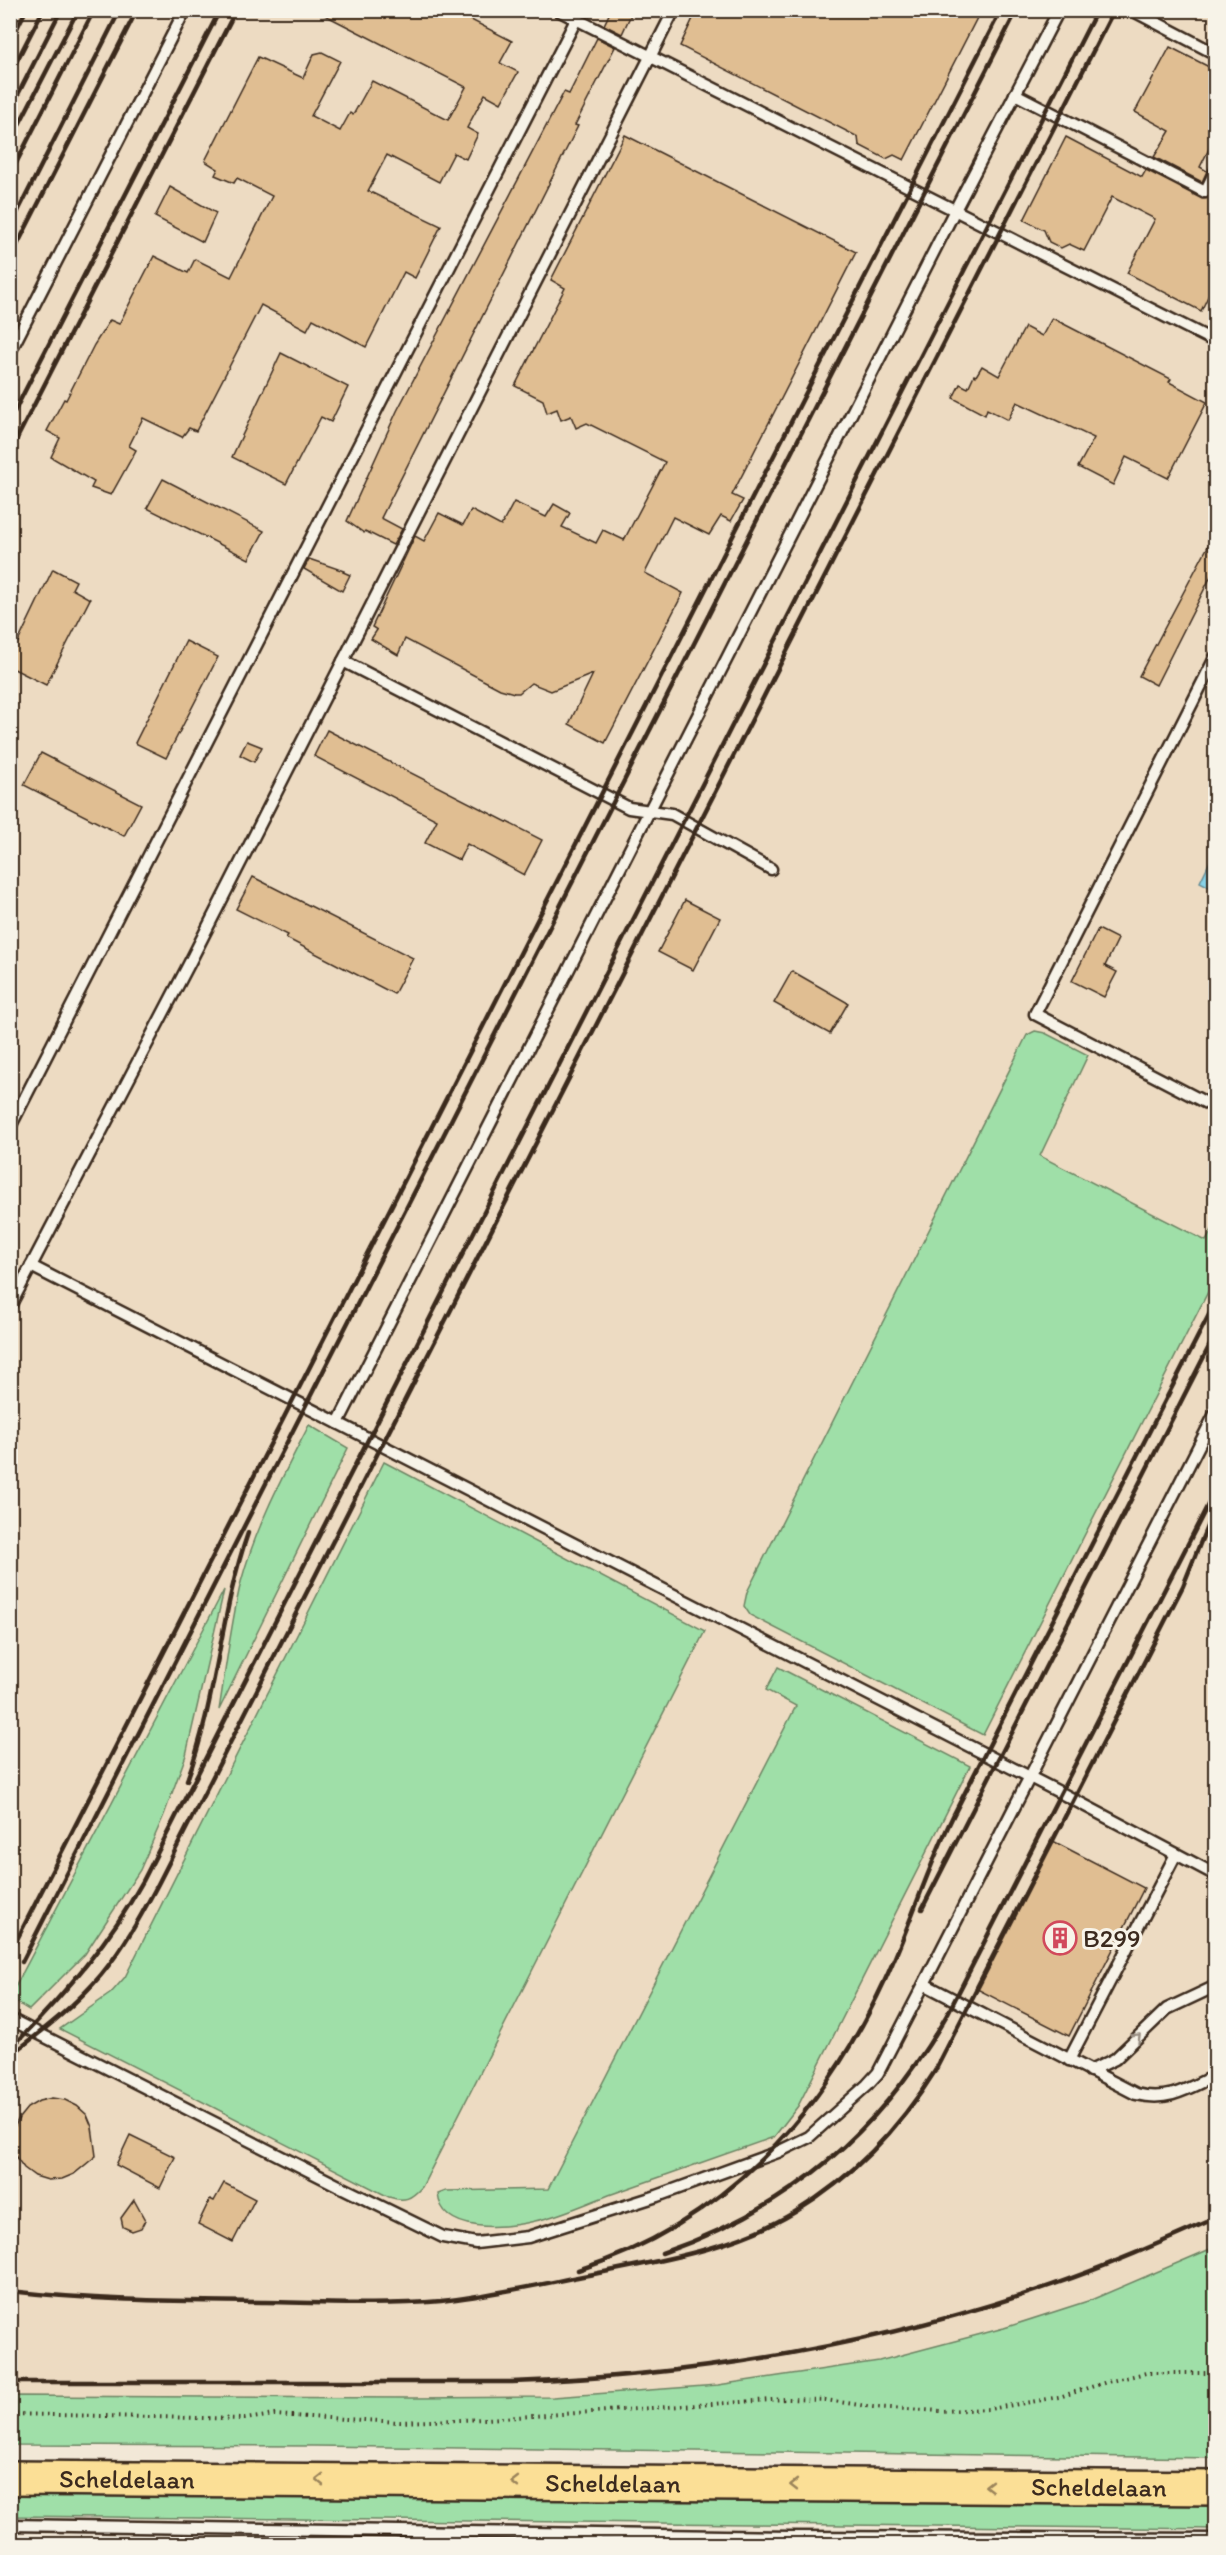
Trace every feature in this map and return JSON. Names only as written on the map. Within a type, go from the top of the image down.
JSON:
[{"type":"main road","name":"Scheldelaan","points":[[10,2478],[1215,2488]]},
{"type":"lane","points":[[10,352],[185,10]]},
{"type":"lane","points":[[558,10],[578,15],[650,57],[1215,342]]},
{"type":"lane","points":[[10,1306],[343,661],[674,10]]},
{"type":"lane","points":[[338,1423],[1059,10]]},
{"type":"lane","points":[[1132,10],[1215,54]]},
{"type":"lane","points":[[10,1127],[578,15]]},
{"type":"lane","points":[[1015,94],[1205,192],[1215,170]]},
{"type":"lane","points":[[1215,656],[1035,1014],[1215,1108]]},
{"type":"lane","points":[[343,661],[629,808],[672,814],[771,869]]},
{"type":"lane","points":[[31,1266],[1030,1777],[1215,1875]]},
{"type":"lane","points":[[10,2019],[349,2192],[443,2237],[476,2243],[528,2237],[628,2206],[778,2152],[808,2137],[878,2073],[1215,1412]]},
{"type":"lane","points":[[1069,2060],[1176,1854]]},
{"type":"lane","points":[[924,1984],[1136,2094],[1152,2098],[1168,2097],[1215,2075]]},
{"type":"lane","points":[[1090,2070],[1115,2059],[1167,2008],[1215,1986]]},
{"type":"lane","points":[[10,2525],[790,2537],[1215,2539]]},
{"type":"path","points":[[10,2414],[245,2419],[274,2415],[400,2422],[648,2410],[786,2399],[826,2400],[873,2407],[941,2411],[990,2409],[1059,2397],[1146,2373],[1215,2373]]},
{"type":"shaded area","points":[[11,11],[1215,11],[1215,2247],[1091,2300],[1004,2328],[879,2361],[718,2385],[553,2397],[11,2396]]},
{"type":"green space","points":[[1035,1031],[1045,1033],[1088,1055],[1040,1156],[1206,1241],[1215,1224],[1215,1278],[983,1735],[750,1615],[744,1606],[747,1592],[1027,1035]]},
{"type":"green space","points":[[309,1425],[348,1448],[219,1710],[234,1613],[247,1561],[271,1502]]},
{"type":"green space","points":[[384,1462],[705,1631],[422,2187],[411,2197],[404,2199],[389,2197],[60,2029],[111,1993],[125,1977]]},
{"type":"green space","points":[[224,1590],[186,1755],[164,1815],[140,1870],[85,1954],[29,2010],[11,1999],[11,1995]]},
{"type":"green space","points":[[778,1667],[970,1766],[798,2106],[774,2137],[554,2216],[508,2226],[477,2226],[451,2216],[442,2207],[438,2194],[446,2191],[548,2189],[796,1706],[766,1690]]},
{"type":"green space","points":[[1215,2247],[1215,2458],[314,2446],[11,2445],[11,2396],[553,2397],[718,2385],[879,2361],[1004,2328],[1091,2300]]},
{"type":"green space","points":[[10,2494],[1215,2504],[1216,2529],[11,2516]]},
{"type":"green space","points":[[11,2539],[582,2544],[11,2544]]},
{"type":"water","points":[[1215,851],[1215,890],[1200,882]]},
{"type":"building","points":[[315,10],[452,10],[512,41],[500,63],[518,72],[501,103],[485,94],[467,128],[478,134],[466,159],[454,153],[439,182],[387,155],[368,191],[441,226],[415,278],[404,272],[366,347],[313,319],[307,330],[261,305],[196,431],[189,428],[182,437],[143,418],[129,446],[136,450],[111,495],[91,488],[94,482],[51,457],[60,438],[47,431],[64,399],[66,400],[94,345],[110,320],[119,324],[154,256],[188,273],[195,259],[231,277],[272,196],[237,178],[234,183],[215,175],[218,169],[205,161],[258,57],[303,78],[314,54],[322,52],[340,61],[311,116],[340,131],[350,113],[353,115],[372,81],[448,120],[466,87]]},
{"type":"building","points":[[611,10],[633,10],[622,34],[604,25]]},
{"type":"building","points":[[697,10],[981,10],[904,160],[894,155],[886,159],[859,145],[858,137],[680,46]]},
{"type":"building","points":[[597,38],[615,47],[575,125],[578,126],[381,518],[402,529],[393,545],[365,531],[364,533],[347,521],[397,411],[564,92],[569,94]]},
{"type":"building","points":[[1170,47],[1215,70],[1215,137],[1200,167],[1207,171],[1202,182],[1154,157],[1170,131],[1135,112]]},
{"type":"building","points":[[625,135],[856,252],[732,495],[743,500],[731,521],[721,516],[709,535],[673,517],[645,573],[683,593],[605,743],[569,724],[593,674],[551,691],[531,683],[519,693],[514,693],[500,689],[405,639],[398,655],[371,639],[377,630],[372,627],[415,536],[424,541],[439,513],[463,525],[471,510],[501,526],[514,502],[546,517],[554,504],[570,513],[562,527],[596,543],[603,530],[624,540],[665,462],[587,423],[576,428],[571,416],[561,420],[557,409],[547,413],[543,400],[515,386],[565,288],[551,280]]},
{"type":"building","points":[[1066,137],[1142,177],[1146,170],[1202,199],[1210,198],[1215,188],[1215,282],[1201,311],[1127,273],[1155,219],[1112,197],[1084,251],[1069,244],[1061,248],[1049,242],[1044,230],[1024,220]]},
{"type":"building","points":[[170,187],[216,213],[203,242],[155,217]]},
{"type":"building","points":[[1052,318],[1171,379],[1169,382],[1207,402],[1168,478],[1126,457],[1113,485],[1078,467],[1094,438],[1017,402],[1008,420],[987,409],[985,415],[953,398],[960,384],[968,388],[974,375],[976,376],[982,366],[999,376],[1025,327],[1042,336]]},
{"type":"building","points":[[281,353],[348,387],[331,422],[321,417],[286,484],[232,457]]},
{"type":"building","points":[[163,479],[264,531],[249,559],[147,508]]},
{"type":"building","points":[[1215,533],[1215,568],[1156,685],[1139,676]]},
{"type":"building","points":[[309,559],[350,575],[342,591],[304,569]]},
{"type":"building","points":[[53,569],[76,581],[72,589],[90,599],[46,685],[10,667],[10,641],[17,644]]},
{"type":"building","points":[[186,641],[218,657],[166,758],[135,743]]},
{"type":"building","points":[[327,730],[542,840],[524,875],[467,844],[459,860],[425,843],[437,820],[314,756]]},
{"type":"building","points":[[247,741],[262,747],[254,762],[240,755]]},
{"type":"building","points":[[41,753],[141,804],[124,836],[24,785]]},
{"type":"building","points":[[253,877],[413,958],[394,994],[286,938],[288,935],[236,909]]},
{"type":"building","points":[[685,900],[720,918],[693,970],[658,952]]},
{"type":"building","points":[[1098,929],[1118,939],[1105,966],[1117,972],[1104,997],[1072,981]]},
{"type":"building","points":[[792,971],[848,1003],[830,1034],[774,1003]]},
{"type":"building","name":"B299","points":[[1051,1840],[1144,1888],[1069,2036],[975,1988]]},
{"type":"building","points":[[52,2098],[65,2100],[77,2106],[87,2115],[92,2127],[96,2156],[74,2174],[62,2179],[48,2180],[35,2176],[24,2168],[16,2157],[13,2130],[27,2108],[39,2101]]},
{"type":"building","points":[[130,2135],[175,2157],[160,2188],[116,2165]]},
{"type":"building","points":[[224,2183],[255,2199],[233,2242],[198,2224],[210,2199],[214,2201]]},
{"type":"building","points":[[134,2200],[145,2220],[141,2228],[132,2231],[123,2227],[121,2218]]},
{"type":"railway","points":[[10,42],[26,10]]},
{"type":"railway","points":[[10,74],[43,10]]},
{"type":"railway","points":[[10,110],[61,10]]},
{"type":"railway","points":[[10,142],[78,10]]},
{"type":"railway","points":[[10,175],[94,10]]},
{"type":"railway","points":[[10,227],[120,10]]},
{"type":"railway","points":[[10,259],[137,10]]},
{"type":"railway","points":[[10,420],[220,10]]},
{"type":"railway","points":[[10,452],[236,10]]},
{"type":"railway","points":[[317,1352],[1001,10]]},
{"type":"railway","points":[[22,1962],[1017,10]]},
{"type":"railway","points":[[18,2041],[53,2004],[102,1945],[143,1881],[1097,10]]},
{"type":"railway","points":[[10,2056],[69,2008],[101,1975],[125,1942],[152,1896],[1114,10]]},
{"type":"railway","points":[[578,2270],[630,2250],[678,2225],[722,2194],[762,2158],[799,2119],[831,2076],[860,2029],[885,1980],[953,1816],[1216,1301]]},
{"type":"railway","points":[[922,1909],[1216,1333]]},
{"type":"railway","points":[[10,1953],[321,1345]]},
{"type":"railway","points":[[662,2253],[708,2235],[751,2214],[791,2189],[828,2161],[862,2129],[893,2094],[922,2055],[948,2013],[1216,1489]]},
{"type":"railway","points":[[10,2291],[74,2297],[170,2301],[375,2304],[441,2301],[523,2288],[702,2250],[750,2234],[795,2212],[836,2183],[873,2150],[906,2113],[935,2071],[1183,1586],[1216,1504]]},
{"type":"railway","points":[[187,1780],[205,1719],[231,1594],[248,1533]]},
{"type":"railway","points":[[10,2382],[512,2382],[581,2379],[718,2365],[853,2341],[986,2306],[1094,2270],[1216,2218]]},
{"type":"place","name":"B299","points":[[1060,1938]]}]
